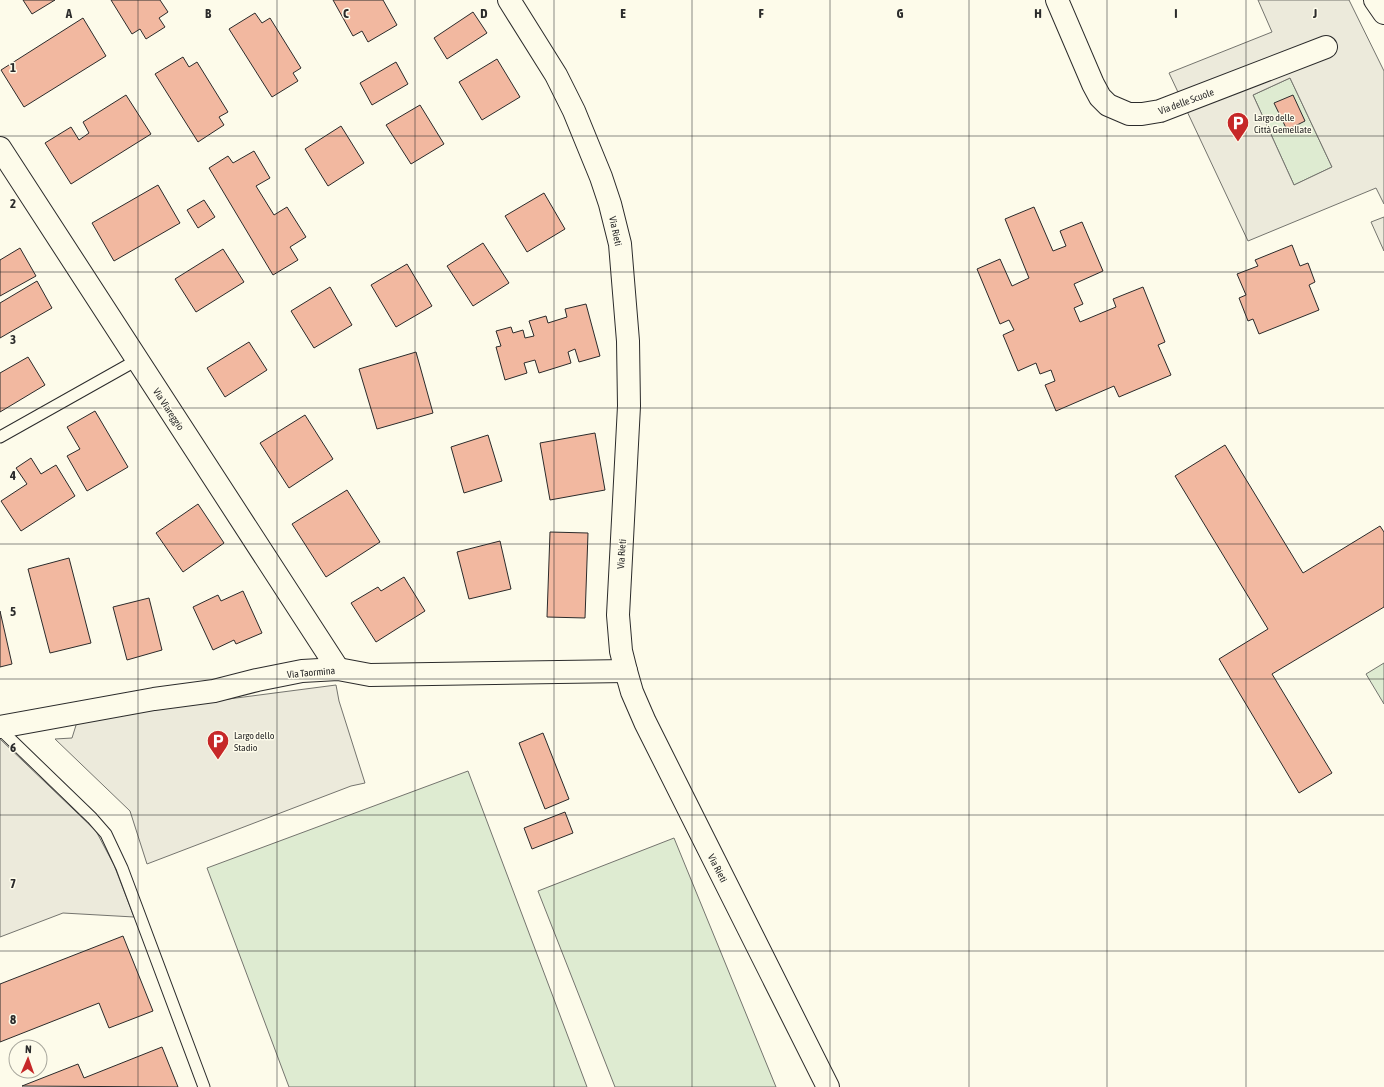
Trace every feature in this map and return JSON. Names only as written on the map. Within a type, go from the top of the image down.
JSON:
[{"type":"street","name":"Via Rieti","points":[[509,0],[556,75],[574,111],[602,177],[620,244],[628,341],[629,406],[618,615],[621,651],[632,692],[645,722],[828,1087]]},
{"type":"street","name":"Via delle Scuole","points":[[1058,0],[1096,91],[1108,105],[1129,114],[1142,114],[1160,111],[1326,47]]},
{"type":"street","name":"Via Viareggio","points":[[0,148],[338,669]]},
{"type":"street","name":"Via Taormina","points":[[0,728],[154,699],[214,690],[302,671],[338,669],[370,675],[626,671]]},
{"type":"lane","points":[[0,437],[137,360]]},
{"type":"lane","points":[[0,728],[82,808],[106,834],[122,868],[204,1087]]},
{"type":"green space","points":[[1290,78],[1332,167],[1294,185],[1253,95]]},
{"type":"green space","points":[[1384,663],[1384,704],[1366,674]]},
{"type":"green space","points":[[468,771],[587,1087],[289,1087],[207,868]]},
{"type":"green space","points":[[674,838],[776,1087],[615,1087],[538,891]]},
{"type":"shaded area","name":"Largo delle Città Gemellate","points":[[1258,0],[1349,0],[1384,71],[1384,204],[1376,188],[1248,241],[1169,73],[1272,32]],"holes":[[[1290,78],[1332,167],[1294,185],[1253,95]]]},
{"type":"shaded area","points":[[1384,217],[1384,251],[1371,222]]},
{"type":"shaded area","name":"Largo dello Stadio","points":[[336,685],[339,701],[365,783],[351,786],[147,864],[130,811],[55,739],[72,738],[77,722],[198,703]]},
{"type":"shaded area","points":[[0,739],[96,831],[114,865],[134,917],[63,913],[0,937]]},
{"type":"building","points":[[23,0],[55,0],[32,14]]},
{"type":"building","points":[[111,0],[160,0],[168,12],[159,18],[165,27],[146,39],[140,29],[132,34]]},
{"type":"building","points":[[333,0],[383,0],[397,25],[368,42],[362,31],[353,36]]},
{"type":"building","points":[[473,12],[487,33],[447,59],[434,38]]},
{"type":"building","points":[[255,13],[262,23],[270,18],[301,68],[293,73],[298,81],[272,97],[229,29]]},
{"type":"building","points":[[83,18],[106,56],[24,107],[1,70]]},
{"type":"building","points":[[183,57],[189,67],[197,62],[228,112],[219,117],[224,125],[198,142],[155,74]]},
{"type":"building","points":[[497,59],[520,97],[482,120],[459,82]]},
{"type":"building","points":[[396,62],[408,84],[372,105],[360,83]]},
{"type":"building","points":[[126,95],[151,134],[71,184],[45,143],[71,127],[79,140],[89,133],[83,122]]},
{"type":"building","points":[[1293,95],[1305,121],[1287,130],[1274,103]]},
{"type":"building","points":[[420,105],[444,144],[411,164],[386,125]]},
{"type":"building","points":[[341,126],[364,163],[328,186],[305,149]]},
{"type":"building","points":[[254,151],[270,178],[256,186],[274,215],[287,207],[306,237],[290,247],[298,260],[273,275],[209,168],[228,156],[233,163]]},
{"type":"building","points":[[158,185],[180,223],[114,261],[92,223]]},
{"type":"building","points":[[544,193],[565,229],[527,252],[505,216]]},
{"type":"building","points":[[204,200],[215,217],[198,228],[187,210]]},
{"type":"building","points":[[1034,207],[1053,251],[1066,246],[1060,231],[1082,222],[1103,271],[1074,284],[1083,304],[1074,308],[1080,322],[1116,307],[1113,299],[1143,287],[1165,342],[1158,345],[1171,375],[1119,397],[1114,386],[1056,411],[1045,385],[1055,381],[1051,370],[1040,374],[1036,363],[1018,371],[1003,335],[1014,330],[1009,320],[1000,324],[977,269],[1000,259],[1012,286],[1029,278],[1005,219]]},
{"type":"building","points":[[483,243],[509,283],[473,306],[447,266]]},
{"type":"building","points":[[1292,245],[1300,266],[1308,263],[1315,282],[1309,285],[1319,310],[1259,334],[1253,319],[1248,321],[1239,298],[1246,295],[1237,274],[1258,266],[1255,260]]},
{"type":"building","points":[[20,248],[36,276],[0,296],[0,260]]},
{"type":"building","points":[[223,249],[244,282],[196,312],[175,279]]},
{"type":"building","points":[[407,264],[432,306],[396,327],[371,285]]},
{"type":"building","points":[[37,281],[52,308],[0,338],[0,303]]},
{"type":"building","points":[[330,287],[352,325],[314,348],[291,311]]},
{"type":"building","points":[[586,304],[600,356],[579,362],[575,349],[568,352],[571,363],[539,373],[535,360],[524,363],[527,373],[505,380],[496,347],[501,346],[496,331],[511,327],[513,333],[523,330],[525,338],[534,336],[529,321],[546,316],[548,323],[567,317],[565,309]]},
{"type":"building","points":[[249,342],[267,370],[225,397],[207,368]]},
{"type":"building","points":[[416,352],[433,413],[377,429],[359,369]]},
{"type":"building","points":[[28,357],[45,385],[0,412],[0,373]]},
{"type":"building","points":[[95,411],[128,467],[87,491],[67,456],[80,449],[67,427]]},
{"type":"building","points":[[305,415],[333,459],[289,488],[260,443]]},
{"type":"building","points":[[595,433],[605,490],[550,500],[540,443]]},
{"type":"building","points":[[488,435],[502,481],[464,493],[451,447]]},
{"type":"building","points":[[1225,445],[1303,573],[1380,526],[1384,532],[1384,607],[1272,674],[1332,773],[1299,793],[1219,659],[1268,629],[1175,476]]},
{"type":"building","points":[[31,458],[41,474],[56,465],[75,496],[21,531],[1,501],[27,484],[16,468]]},
{"type":"building","points":[[347,490],[380,542],[326,577],[292,524]]},
{"type":"building","points":[[198,504],[224,543],[183,572],[156,533]]},
{"type":"building","points":[[550,532],[588,533],[585,618],[547,617]]},
{"type":"building","points":[[500,541],[511,589],[469,599],[457,552]]},
{"type":"building","points":[[69,558],[91,643],[50,653],[28,569]]},
{"type":"building","points":[[404,577],[425,611],[376,642],[351,603],[378,587],[381,591]]},
{"type":"building","points":[[243,591],[262,633],[236,644],[234,640],[213,650],[193,607],[218,595],[221,601]]},
{"type":"building","points":[[149,598],[162,650],[127,660],[113,607]]},
{"type":"building","points":[[0,611],[12,664],[0,667]]},
{"type":"building","points":[[543,733],[569,799],[545,809],[519,743]]},
{"type":"building","points":[[565,812],[573,833],[532,849],[524,828]]},
{"type":"building","points":[[123,936],[153,1011],[109,1028],[99,1003],[0,1042],[0,984]]},
{"type":"building","points":[[162,1047],[178,1087],[22,1086],[40,1079],[48,1079],[48,1076],[78,1064],[84,1078]]},
{"type":"place","name":"Largo delle Città Gemellate","points":[[1238,142]]},
{"type":"place","name":"Largo dello Stadio","points":[[218,760]]}]
